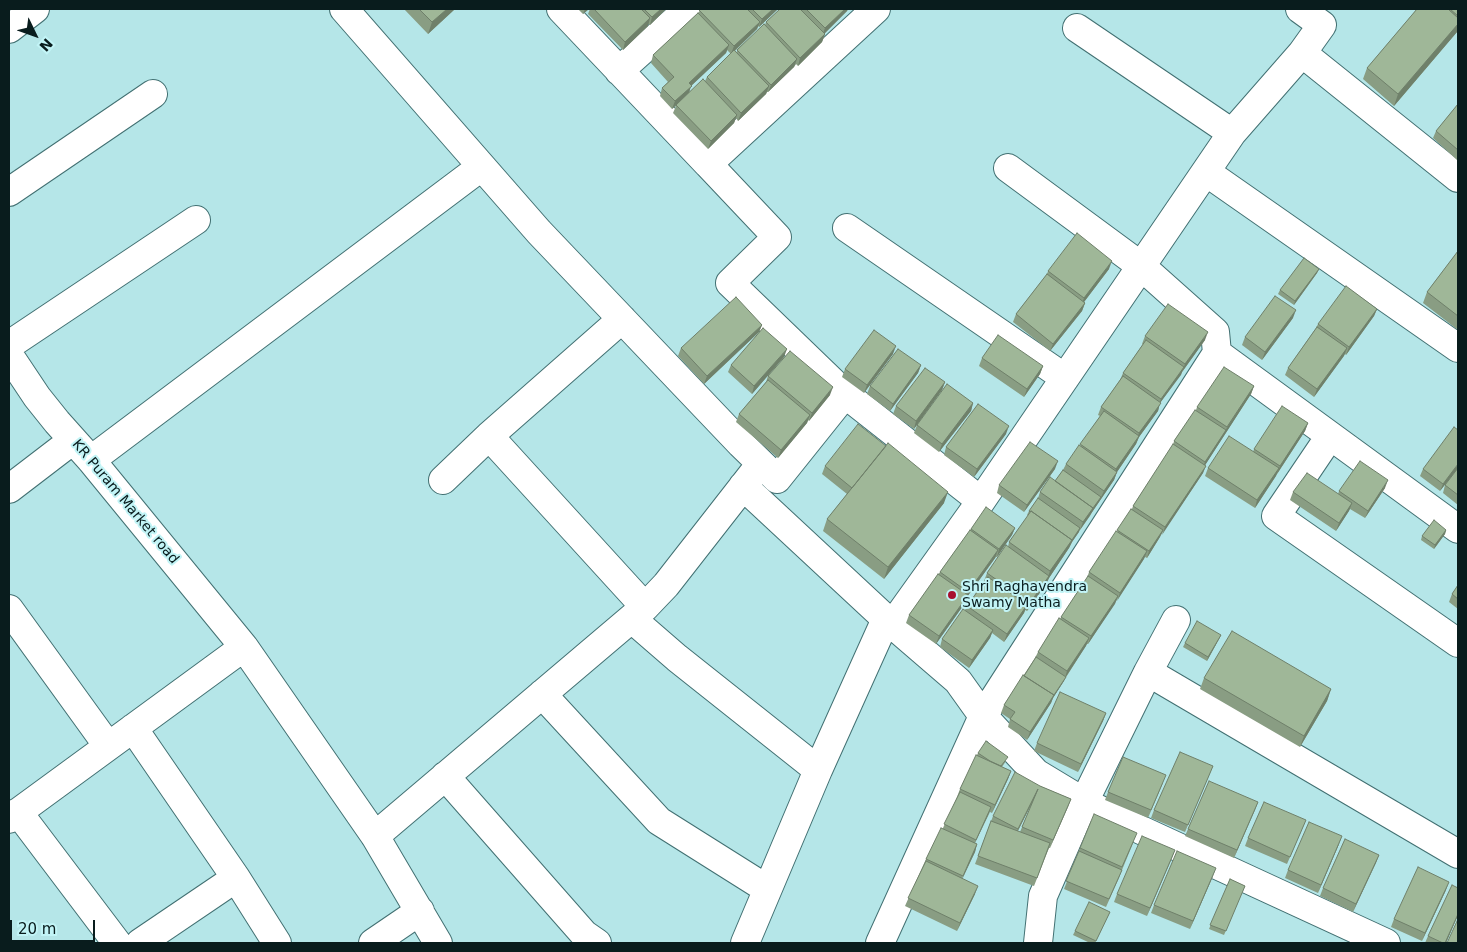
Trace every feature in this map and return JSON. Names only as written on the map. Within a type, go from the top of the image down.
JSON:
[{"type":"street","points":[[9,29],[36,9]]},
{"type":"street","points":[[344,9],[539,232],[777,479],[846,394]]},
{"type":"street","points":[[561,9],[777,238],[730,283],[846,394],[981,501]]},
{"type":"street","points":[[619,71],[688,9]]},
{"type":"street","points":[[708,164],[876,9]]},
{"type":"street","points":[[746,943],[818,770],[889,622],[981,501],[1232,133],[1302,53],[1322,25],[1300,9]]},
{"type":"street","points":[[1077,28],[1232,133]]},
{"type":"street","points":[[1302,53],[1458,178]]},
{"type":"street","points":[[9,192],[153,94]]},
{"type":"street","points":[[91,460],[481,167]]},
{"type":"street","points":[[880,943],[983,716],[1217,353],[1215,332],[1141,266],[1008,168]]},
{"type":"street","points":[[1206,172],[1458,348]]},
{"type":"street","points":[[9,345],[196,220]]},
{"type":"street","points":[[847,228],[1066,378]]},
{"type":"street","points":[[443,480],[489,436],[622,319]]},
{"type":"street","points":[[1217,353],[1458,529]]},
{"type":"street","name":"KR Puram Market road","points":[[9,355],[37,396],[244,647],[375,836],[438,943]]},
{"type":"street","points":[[489,436],[638,613],[684,664],[818,770]]},
{"type":"street","points":[[1330,436],[1276,516],[1458,643]]},
{"type":"street","points":[[9,489],[73,440]]},
{"type":"street","points":[[375,836],[638,613],[666,584],[761,464]]},
{"type":"street","points":[[743,486],[889,622],[958,681],[983,716],[1036,773],[1084,802],[1128,824],[1386,943]]},
{"type":"street","points":[[1038,943],[1043,896],[1084,802],[1148,672],[1176,620]]},
{"type":"street","points":[[13,624],[108,746]]},
{"type":"street","points":[[117,943],[13,815],[244,647]]},
{"type":"street","points":[[1148,672],[1458,854]]},
{"type":"street","points":[[542,694],[659,821],[767,889]]},
{"type":"street","points":[[133,728],[236,878],[277,943]]},
{"type":"street","points":[[445,776],[584,934],[597,943]]},
{"type":"street","points":[[140,943],[236,878]]},
{"type":"street","points":[[374,943],[420,911]]},
{"type":"building","points":[[419,9],[447,9],[432,22]]},
{"type":"building","points":[[594,9],[641,9],[650,18],[625,42]]},
{"type":"building","points":[[644,9],[661,9],[652,17]]},
{"type":"building","points":[[747,9],[760,22],[734,46],[699,10]]},
{"type":"building","points":[[752,9],[773,9],[762,19]]},
{"type":"building","points":[[780,9],[800,9],[825,34],[800,58],[766,22]]},
{"type":"building","points":[[806,9],[845,9],[825,28]]},
{"type":"building","points":[[1417,9],[1448,9],[1458,18],[1458,24],[1398,94],[1367,68]]},
{"type":"building","points":[[1450,9],[1458,9],[1458,16]]},
{"type":"building","points":[[698,13],[729,45],[689,83],[692,86],[675,101],[662,88],[674,77],[653,55]]},
{"type":"building","points":[[764,24],[797,59],[771,85],[737,50]]},
{"type":"building","points":[[734,50],[769,86],[741,113],[707,77]]},
{"type":"building","points":[[703,79],[737,115],[711,141],[676,105]]},
{"type":"building","points":[[1458,104],[1458,150],[1436,131]]},
{"type":"building","points":[[1077,233],[1112,261],[1084,298],[1048,271]]},
{"type":"building","points":[[1458,251],[1458,316],[1427,292]]},
{"type":"building","points":[[1304,258],[1319,269],[1295,301],[1280,290]]},
{"type":"building","points":[[1047,274],[1085,303],[1053,344],[1016,314]]},
{"type":"building","points":[[1346,286],[1377,309],[1349,347],[1318,324]]},
{"type":"building","points":[[1275,296],[1296,310],[1265,352],[1245,337]]},
{"type":"building","points":[[736,297],[762,325],[707,376],[681,348]]},
{"type":"building","points":[[1168,304],[1208,332],[1185,364],[1145,336]]},
{"type":"building","points":[[1317,327],[1347,348],[1317,389],[1288,368]]},
{"type":"building","points":[[763,328],[787,349],[754,386],[731,365]]},
{"type":"building","points":[[874,330],[896,346],[867,385],[845,369]]},
{"type":"building","points":[[998,335],[1043,366],[1027,389],[982,358]]},
{"type":"building","points":[[1146,340],[1184,367],[1161,399],[1123,373]]},
{"type":"building","points":[[898,349],[921,365],[893,404],[870,386]]},
{"type":"building","points":[[790,351],[833,387],[812,413],[768,376]]},
{"type":"building","points":[[1224,367],[1254,386],[1227,427],[1197,407]]},
{"type":"building","points":[[925,368],[945,382],[916,421],[896,406]]},
{"type":"building","points":[[1123,376],[1161,403],[1139,433],[1101,407]]},
{"type":"building","points":[[768,380],[810,415],[781,450],[739,414]]},
{"type":"building","points":[[947,384],[973,403],[942,444],[917,425]]},
{"type":"building","points":[[978,404],[1009,426],[977,469],[946,447]]},
{"type":"building","points":[[1282,406],[1308,423],[1280,466],[1254,449]]},
{"type":"building","points":[[1195,410],[1226,430],[1205,462],[1174,441]]},
{"type":"building","points":[[1104,411],[1139,436],[1116,469],[1080,444]]},
{"type":"building","points":[[858,424],[886,446],[852,488],[825,466]]},
{"type":"building","points":[[1454,427],[1458,430],[1458,464],[1443,484],[1423,469]]},
{"type":"building","points":[[1229,436],[1279,468],[1257,500],[1208,468]]},
{"type":"building","points":[[1030,442],[1058,461],[1027,505],[999,485]]},
{"type":"building","points":[[888,443],[948,492],[888,567],[827,519]]},
{"type":"building","points":[[1173,444],[1206,466],[1165,527],[1133,506]]},
{"type":"building","points":[[1079,445],[1117,472],[1104,491],[1066,464]]},
{"type":"building","points":[[1360,461],[1388,480],[1368,511],[1339,491]]},
{"type":"building","points":[[1458,468],[1458,495],[1445,485]]},
{"type":"building","points":[[1063,470],[1101,497],[1093,508],[1055,481]]},
{"type":"building","points":[[1307,473],[1352,503],[1339,523],[1293,492]]},
{"type":"building","points":[[1050,477],[1093,508],[1083,522],[1040,492]]},
{"type":"building","points":[[1038,498],[1080,528],[1072,540],[1029,511]]},
{"type":"building","points":[[986,507],[1015,528],[999,549],[971,529]]},
{"type":"building","points":[[1131,509],[1163,530],[1149,551],[1117,530]]},
{"type":"building","points":[[1031,511],[1072,540],[1050,571],[1009,542]]},
{"type":"building","points":[[1434,520],[1446,530],[1435,545],[1422,536]]},
{"type":"building","points":[[970,530],[998,550],[968,592],[940,572]]},
{"type":"building","points":[[1116,531],[1147,551],[1120,593],[1089,572]]},
{"type":"building","points":[[1006,545],[1049,576],[1030,603],[987,573]]},
{"type":"building","points":[[938,574],[968,595],[939,636],[909,615]]},
{"type":"building","points":[[1088,576],[1118,596],[1091,636],[1061,617]]},
{"type":"building","points":[[988,577],[1027,605],[1007,634],[967,606]]},
{"type":"building","points":[[1458,585],[1458,599],[1452,594]]},
{"type":"building","points":[[963,609],[993,630],[972,660],[942,639]]},
{"type":"building","points":[[1059,618],[1089,638],[1067,671],[1038,652]]},
{"type":"building","points":[[1197,621],[1221,635],[1208,657],[1185,643]]},
{"type":"building","points":[[1232,631],[1331,689],[1304,736],[1204,678]]},
{"type":"building","points":[[1036,657],[1066,677],[1054,695],[1024,676]]},
{"type":"building","points":[[1023,675],[1054,695],[1030,732],[1010,719],[1015,712],[1004,705]]},
{"type":"building","points":[[1060,692],[1106,713],[1081,764],[1037,743]]},
{"type":"building","points":[[986,741],[1008,757],[1001,766],[978,753]]},
{"type":"building","points":[[1180,752],[1213,766],[1188,825],[1154,810]]},
{"type":"building","points":[[976,755],[1011,771],[995,805],[960,789]]},
{"type":"building","points":[[1123,757],[1166,775],[1151,810],[1108,792]]},
{"type":"building","points":[[1015,772],[1040,786],[1071,799],[1053,840],[1022,827],[1038,789],[1018,829],[993,816]]},
{"type":"building","points":[[1209,781],[1258,802],[1237,850],[1188,829]]},
{"type":"building","points":[[960,792],[991,807],[976,840],[944,824]]},
{"type":"building","points":[[1264,802],[1306,820],[1290,857],[1248,838]]},
{"type":"building","points":[[1094,814],[1137,833],[1122,867],[1080,848]]},
{"type":"building","points":[[991,821],[1050,843],[1037,878],[978,856]]},
{"type":"building","points":[[1309,822],[1342,836],[1321,885],[1288,870]]},
{"type":"building","points":[[941,828],[977,844],[963,876],[926,859]]},
{"type":"building","points":[[1142,836],[1175,850],[1150,908],[1117,894]]},
{"type":"building","points":[[1345,839],[1379,855],[1356,904],[1323,888]]},
{"type":"building","points":[[1079,851],[1122,870],[1109,899],[1066,881]]},
{"type":"building","points":[[1177,851],[1216,868],[1193,921],[1154,905]]},
{"type":"building","points":[[926,861],[978,886],[960,923],[908,898]]},
{"type":"building","points":[[1418,867],[1449,882],[1425,933],[1394,919]]},
{"type":"building","points":[[1230,879],[1245,886],[1226,931],[1210,925]]},
{"type":"building","points":[[1452,885],[1458,888],[1458,914],[1445,943],[1443,943],[1428,936]]},
{"type":"building","points":[[1089,902],[1110,912],[1096,941],[1075,931]]},
{"type":"building","points":[[1458,919],[1458,943],[1447,943]]},
{"type":"place","name":"Shri Raghavendra Swamy Matha","points":[[952,595]]}]
